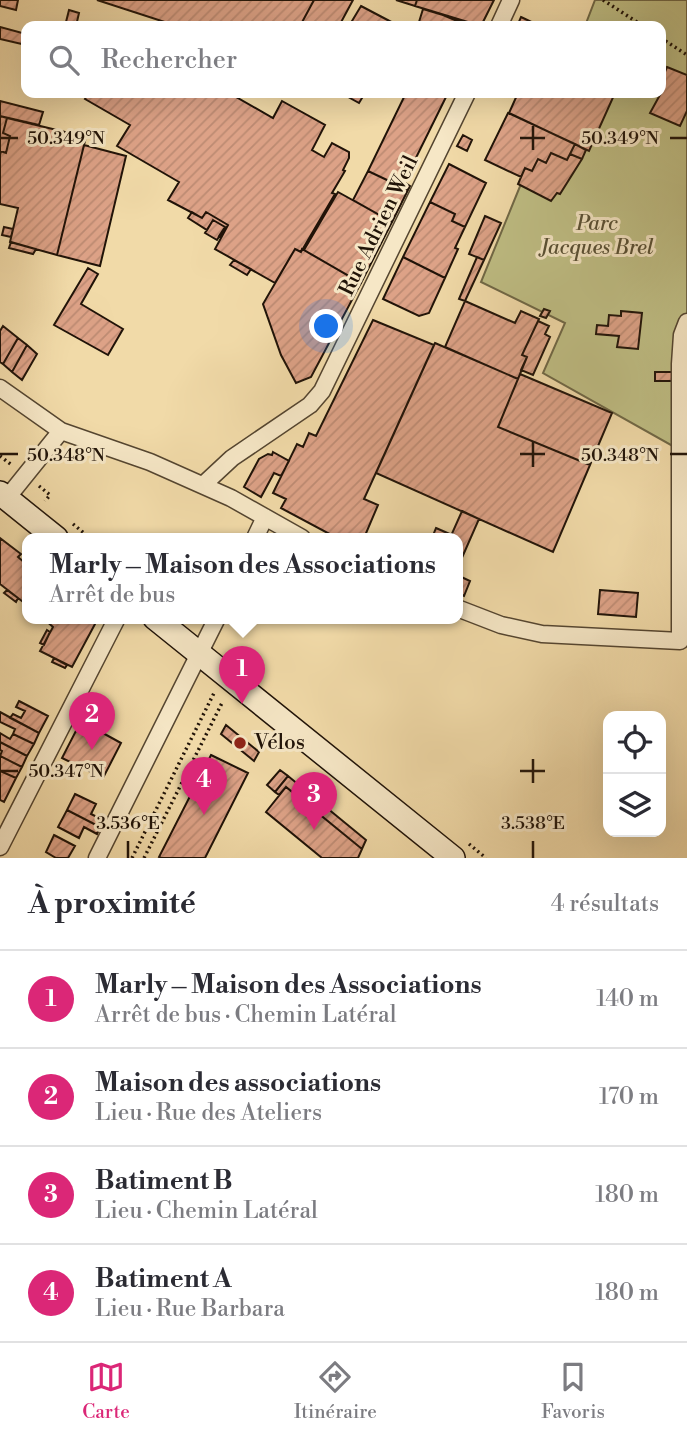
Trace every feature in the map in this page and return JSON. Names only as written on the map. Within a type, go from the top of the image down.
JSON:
[{"type":"street","points":[[501,21],[511,0]]},
{"type":"street","name":"Rue Adrien Weil","points":[[203,485],[217,470],[310,405],[323,391],[465,98]]},
{"type":"street","points":[[463,610],[501,625],[542,634],[680,641],[680,364],[682,335],[687,322]]},
{"type":"street","points":[[0,387],[61,431],[139,458],[203,485],[293,533]]},
{"type":"street","points":[[61,431],[25,475],[3,495],[64,531]]},
{"type":"street","points":[[257,533],[265,517]]},
{"type":"street","points":[[0,847],[7,815],[114,624]]},
{"type":"street","points":[[162,624],[453,858]]},
{"type":"street","points":[[97,858],[214,624]]},
{"type":"path","points":[[603,0],[635,21]]},
{"type":"path","points":[[666,41],[687,55]]},
{"type":"path","points":[[0,456],[50,495],[44,501],[54,509]]},
{"type":"path","points":[[132,858],[214,693]]},
{"type":"path","points":[[144,858],[223,701]]},
{"type":"green space","name":"Parc Jacques Brel","points":[[595,0],[687,0],[687,454],[543,373],[565,323],[481,282],[556,98],[666,98],[666,21],[587,21]]},
{"type":"building","points":[[0,0],[18,0],[16,10],[0,6]]},
{"type":"building","points":[[97,0],[314,0],[303,21],[162,21]]},
{"type":"building","points":[[314,0],[353,0],[342,21],[303,21]]},
{"type":"building","points":[[396,0],[417,0],[415,6]]},
{"type":"building","points":[[417,0],[494,0],[484,21],[464,21],[415,6]]},
{"type":"building","points":[[361,6],[390,21],[352,21]]},
{"type":"building","points":[[423,9],[457,21],[419,21]]},
{"type":"building","points":[[69,10],[79,13],[77,21],[66,21]]},
{"type":"building","points":[[0,27],[21,33],[21,44],[0,39]]},
{"type":"building","points":[[667,67],[687,75],[687,111],[680,126],[650,113],[658,98],[666,98]]},
{"type":"building","points":[[238,98],[273,118],[282,101],[325,125],[312,150],[324,157],[332,143],[349,152],[349,158],[332,193],[335,194],[301,252],[295,249],[275,283],[215,249],[228,225],[206,212],[202,218],[168,200],[179,182],[117,146],[130,125],[85,99]]},
{"type":"building","points":[[404,98],[446,98],[404,182],[410,186],[408,190],[368,171]]},
{"type":"building","points":[[516,98],[613,98],[589,151],[509,113]]},
{"type":"building","points":[[0,101],[43,112],[39,125],[0,116]]},
{"type":"building","points":[[508,113],[575,144],[567,160],[551,153],[546,163],[538,159],[532,171],[525,168],[521,177],[485,160]]},
{"type":"building","points":[[0,116],[7,118],[3,133],[10,136],[6,153],[0,151]]},
{"type":"building","points":[[7,118],[86,137],[57,255],[10,242],[18,208],[0,204],[0,155],[1,151],[6,153],[10,136],[3,133]]},
{"type":"building","points":[[463,135],[472,140],[467,151],[457,146]]},
{"type":"building","points":[[575,144],[586,150],[582,159],[570,154]]},
{"type":"building","points":[[84,145],[126,156],[100,266],[57,255]]},
{"type":"building","points":[[551,153],[567,160],[570,154],[582,159],[560,194],[557,193],[551,201],[518,184],[525,168],[532,171],[538,159],[546,163]]},
{"type":"building","points":[[449,164],[486,183],[465,227],[452,221],[455,214],[430,202]]},
{"type":"building","points":[[368,171],[408,190],[392,222],[353,200]]},
{"type":"building","points":[[338,192],[392,222],[361,283],[304,250]]},
{"type":"building","points":[[430,202],[455,214],[452,221],[465,227],[445,278],[403,257]]},
{"type":"building","points":[[192,212],[202,218],[206,212],[228,225],[221,237],[219,236],[225,227],[213,220],[207,230],[188,218]]},
{"type":"building","points":[[485,216],[501,223],[484,260],[469,254]]},
{"type":"building","points":[[213,220],[225,227],[217,240],[205,233]]},
{"type":"building","points":[[4,227],[13,229],[11,237],[2,235]]},
{"type":"building","points":[[11,242],[36,249],[33,254],[9,248]]},
{"type":"building","points":[[295,249],[301,252],[302,249],[361,283],[311,377],[296,383],[281,355],[263,304]]},
{"type":"building","points":[[403,257],[445,278],[429,313],[419,316],[383,299]]},
{"type":"building","points":[[477,257],[484,260],[465,301],[459,299]]},
{"type":"building","points":[[234,260],[251,269],[247,275],[230,265]]},
{"type":"building","points":[[88,268],[98,274],[81,304],[123,329],[108,355],[54,325]]},
{"type":"building","points":[[465,301],[515,323],[521,311],[539,319],[522,355],[527,357],[518,379],[445,347]]},
{"type":"building","points":[[544,309],[550,311],[546,318],[540,316]]},
{"type":"building","points":[[621,311],[642,313],[638,349],[617,347],[619,336],[596,334],[597,325],[608,326],[609,315],[621,316]]},
{"type":"building","points":[[373,320],[434,345],[364,499],[378,505],[366,533],[328,533],[281,508],[286,499],[273,493],[297,444],[303,447],[309,433],[316,436]]},
{"type":"building","points":[[538,321],[549,326],[545,334],[550,337],[533,375],[521,370],[527,357],[522,355]]},
{"type":"building","points":[[3,326],[18,338],[3,364],[0,362],[0,331]]},
{"type":"building","points":[[18,338],[27,345],[12,372],[3,364]]},
{"type":"building","points":[[435,343],[518,379],[498,427],[590,465],[553,552],[376,473]]},
{"type":"building","points":[[27,345],[37,354],[22,380],[12,372]]},
{"type":"building","points":[[655,372],[672,372],[672,381],[655,381]]},
{"type":"building","points":[[520,374],[612,413],[590,465],[498,427]]},
{"type":"building","points":[[273,452],[289,461],[281,476],[274,473],[261,497],[244,487],[259,459],[268,454],[272,455]]},
{"type":"building","points":[[462,511],[479,519],[463,555],[463,533],[452,533]]},
{"type":"building","points":[[436,528],[447,533],[434,533]]},
{"type":"building","points":[[0,538],[21,554],[18,557],[22,560],[22,601],[0,584]]},
{"type":"building","points":[[463,578],[470,581],[463,596]]},
{"type":"building","points":[[7,590],[18,598],[16,602],[4,593]]},
{"type":"building","points":[[600,590],[638,593],[636,617],[598,614]]},
{"type":"building","points":[[50,624],[95,624],[72,667],[40,651],[53,627]]},
{"type":"building","points":[[47,630],[50,632],[44,645],[40,643]]},
{"type":"building","points":[[54,658],[67,665],[65,668],[52,662]]},
{"type":"building","points":[[19,701],[48,716],[39,733],[10,718],[13,714],[21,718],[25,711],[16,707]]},
{"type":"building","points":[[0,712],[39,733],[34,744],[13,734],[15,729],[0,722]]},
{"type":"building","points":[[81,721],[121,743],[103,778],[62,758]]},
{"type":"building","name":"Vélos","points":[[226,725],[259,752],[254,761],[221,734]]},
{"type":"building","points":[[0,733],[10,739],[13,734],[34,744],[27,756],[0,742]]},
{"type":"building","points":[[0,742],[27,756],[22,767],[0,756]]},
{"type":"building","points":[[211,755],[248,773],[205,858],[161,858],[159,857]]},
{"type":"building","points":[[0,756],[22,767],[16,778],[0,771]]},
{"type":"building","points":[[280,770],[288,776],[275,792],[267,785]]},
{"type":"building","points":[[0,771],[16,778],[4,802],[0,800]]},
{"type":"building","points":[[288,776],[366,840],[362,849],[286,787],[279,795],[275,792]]},
{"type":"building","points":[[286,787],[362,849],[358,858],[322,858],[266,812]]},
{"type":"building","points":[[75,794],[96,804],[91,814],[103,820],[100,827],[67,810]]},
{"type":"building","points":[[67,810],[100,827],[97,834],[84,827],[79,838],[58,827]]},
{"type":"building","points":[[54,835],[75,846],[68,858],[56,858],[46,852]]},
{"type":"place","name":"Marly – Maison des Associations","points":[[242,704]]},
{"type":"place","name":"Vélos","points":[[240,743]]},
{"type":"place","name":"Maison des associations","points":[[92,750]]},
{"type":"place","name":"Batiment A","points":[[204,815]]},
{"type":"place","name":"Batiment B","points":[[314,830]]}]
